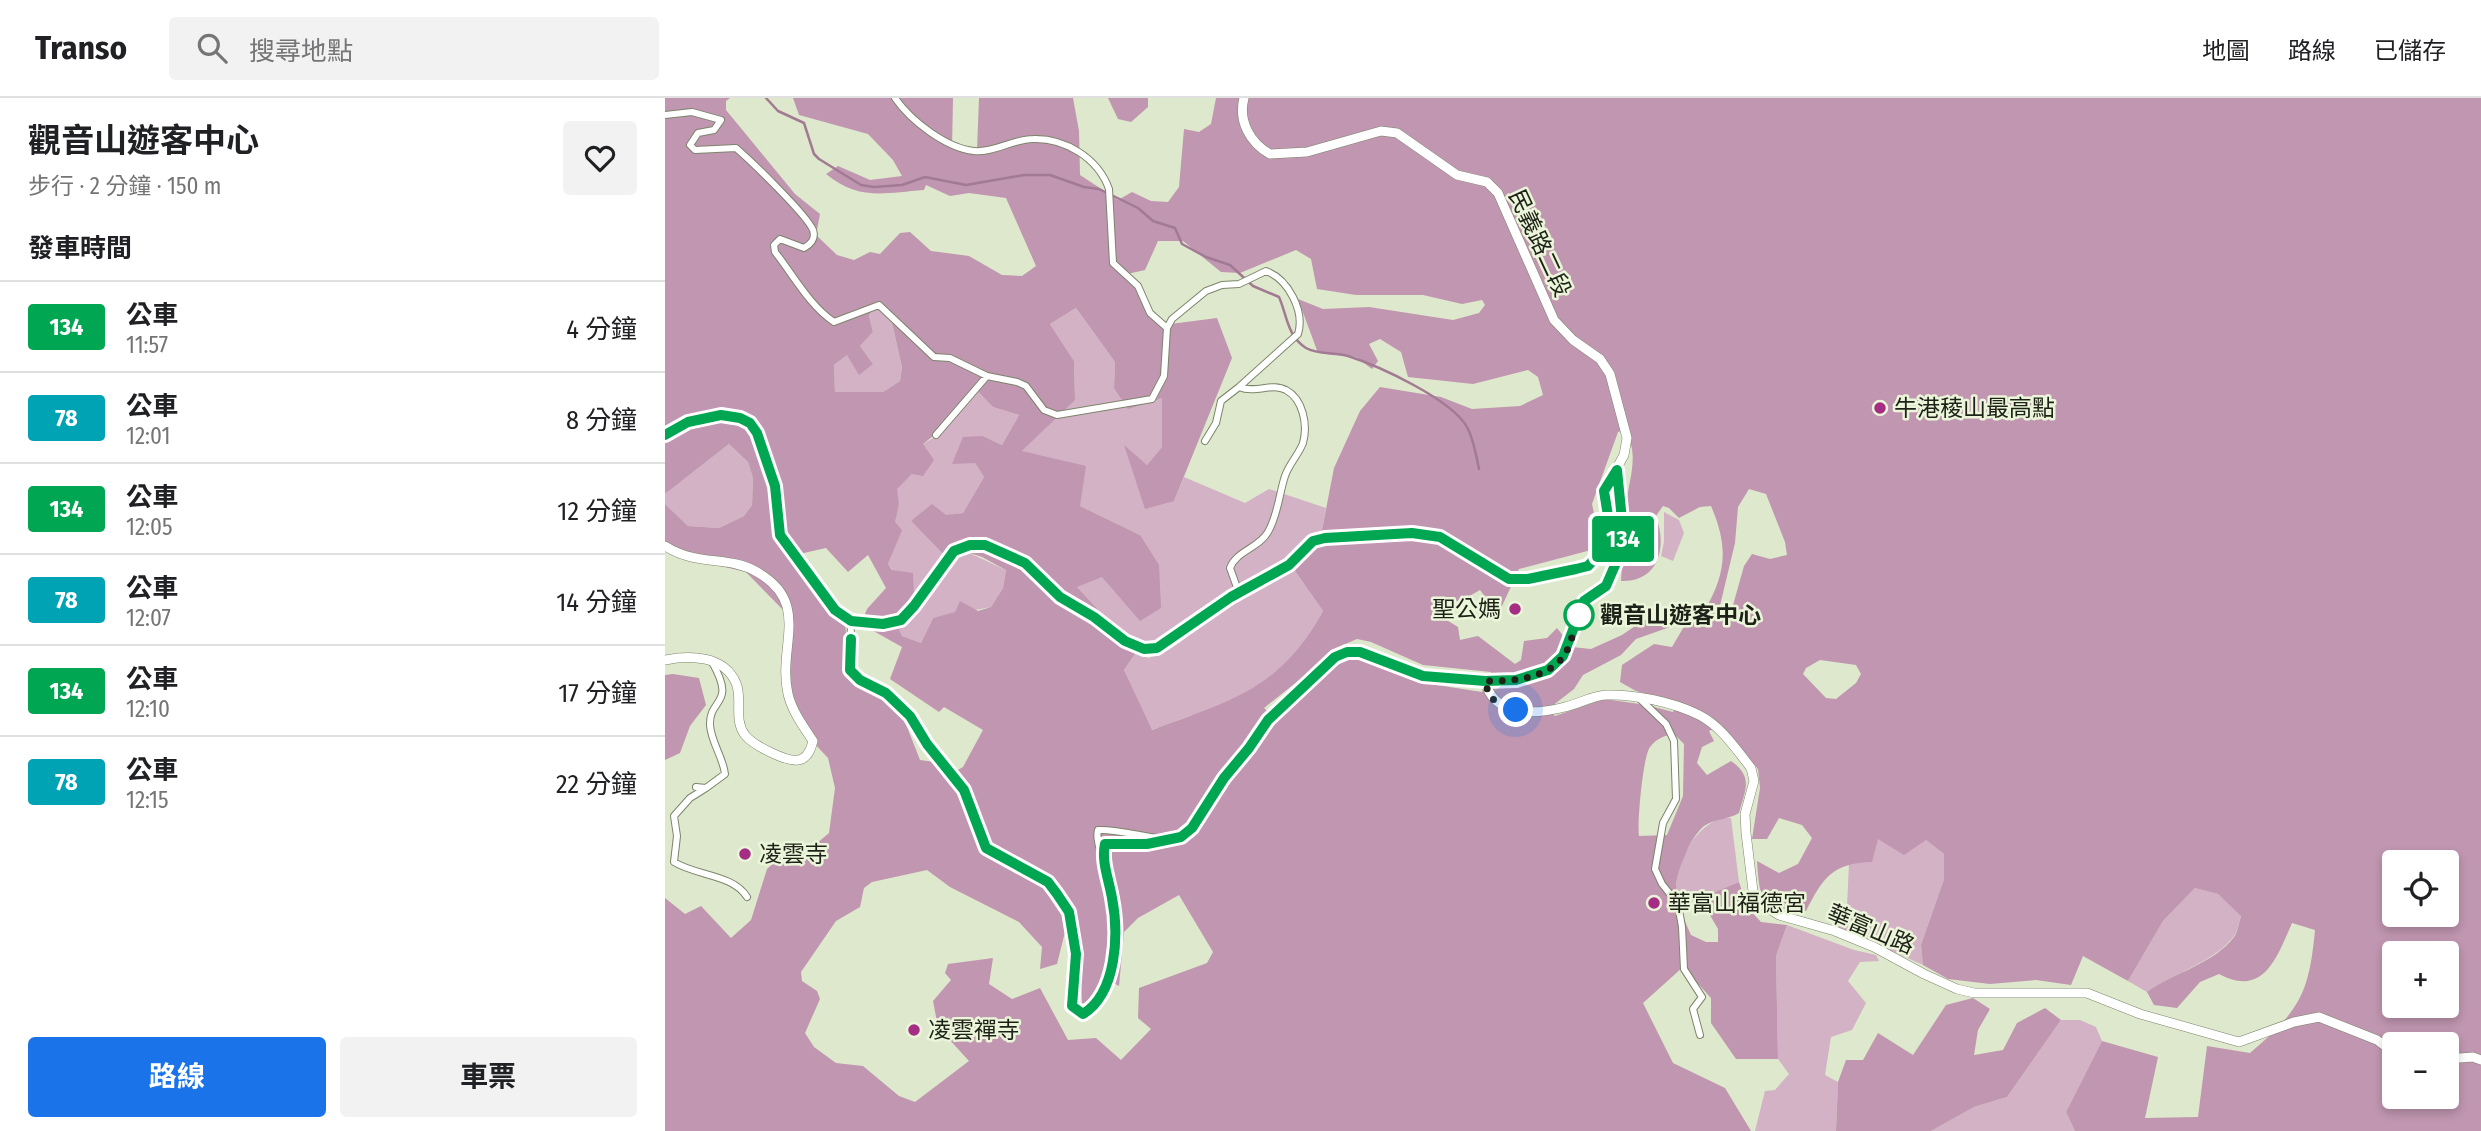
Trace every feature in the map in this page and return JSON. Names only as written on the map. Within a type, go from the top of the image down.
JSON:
[{"type":"street","points":[[895,98],[901,108],[933,133],[977,152],[1034,139],[1073,147],[1087,156],[1106,180],[1109,189],[1113,263],[1138,286],[1150,313],[1167,328]]},
{"type":"street","name":"民義路二段","points":[[1244,98],[1241,109],[1243,123],[1252,139],[1270,154],[1307,152],[1381,131],[1397,133],[1457,175],[1487,182],[1498,193],[1554,320],[1573,340],[1600,359],[1610,374],[1627,438],[1624,455],[1617,470]]},
{"type":"street","points":[[665,115],[692,112],[720,120],[715,130],[698,133],[690,145],[695,150],[736,148],[802,213],[813,230],[814,238],[811,244],[804,248],[780,239],[774,245],[775,252],[815,307],[827,317],[835,322],[879,305],[934,357],[950,358],[987,376],[1026,386],[1044,410],[1057,415],[1152,399],[1164,376],[1167,328],[1172,320],[1206,291],[1222,285],[1239,284],[1266,271],[1276,275],[1294,298],[1300,325],[1298,334],[1221,401],[1216,423],[1205,441]]},
{"type":"street","points":[[936,435],[987,376]]},
{"type":"street","points":[[1239,387],[1249,391],[1275,387],[1285,389],[1295,397],[1303,410],[1304,426],[1303,443],[1285,474],[1268,533],[1232,561],[1230,568],[1239,593]]},
{"type":"street","points":[[665,435],[688,422],[721,415],[740,418],[750,423],[757,433],[775,486],[780,535],[835,610],[851,621],[883,624],[901,620],[954,551],[970,545],[985,545],[1025,563],[1067,602],[1094,617],[1125,641],[1144,649],[1157,648],[1176,637],[1239,593],[1289,565],[1313,541],[1325,538],[1412,533],[1440,537],[1509,579],[1528,579],[1588,566],[1598,558],[1609,538],[1604,491],[1617,470]]},
{"type":"street","points":[[1103,853],[1105,844],[1147,844],[1181,837],[1192,828],[1224,778],[1268,720],[1335,657],[1347,652],[1360,652],[1423,676],[1485,681],[1532,677],[1548,670],[1563,656],[1584,601],[1606,586],[1619,556],[1623,530],[1617,470]]},
{"type":"street","points":[[665,546],[695,560],[740,565],[757,572],[785,597],[790,614],[786,674],[788,694],[796,715],[813,741],[806,756],[793,760],[749,740],[738,721],[736,683],[725,670],[696,656],[665,660]]},
{"type":"street","points":[[851,621],[850,670],[860,680],[886,693],[910,716],[927,744],[964,790],[986,848],[1048,882],[1069,912],[1076,954],[1072,1006],[1083,1014],[1104,993],[1115,937],[1113,901],[1097,837],[1098,830],[1164,839]]},
{"type":"street","points":[[711,661],[721,678],[724,691],[710,721],[710,729],[723,761],[725,774],[690,798],[674,816],[677,836],[674,862],[726,881],[743,891],[747,897]]},
{"type":"street","name":"華富山路","points":[[1485,681],[1488,695],[1498,705],[1529,711],[1566,707],[1606,695],[1639,698],[1698,714],[1713,724],[1751,768],[1754,781],[1745,814],[1753,891],[1761,904],[1779,915],[1835,931],[1888,953],[1957,989],[1974,993],[2087,993],[2140,1014],[2239,1042],[2294,1021],[2319,1017],[2382,1044]]},
{"type":"street","points":[[1639,698],[1666,724],[1674,741],[1676,799],[1663,823],[1655,869],[1662,884],[1678,904],[1684,969],[1702,996],[1693,1009],[1700,1035]]},
{"type":"street","points":[[695,786],[706,788]]},
{"type":"street","points":[[2459,1058],[2473,1057],[2481,1060]]},
{"type":"shaded area","points":[[665,98],[730,98],[726,101],[726,110],[795,194],[820,214],[816,235],[837,255],[854,260],[870,252],[880,254],[900,233],[910,232],[931,251],[969,256],[1002,275],[1022,276],[1036,266],[1006,198],[969,193],[950,196],[926,185],[924,190],[872,193],[861,192],[838,183],[826,174],[838,166],[870,180],[902,176],[893,160],[868,134],[799,115],[793,98],[953,98],[952,149],[977,150],[979,98],[1073,98],[1079,131],[1080,175],[1118,200],[1132,192],[1151,201],[1168,202],[1179,187],[1184,129],[1199,132],[1211,124],[1216,98],[2481,98],[2481,1131],[2075,1131],[2066,1112],[2102,1041],[2158,1057],[2145,1118],[2198,1117],[2207,1046],[2250,1053],[2280,1025],[2291,1013],[2305,986],[2315,930],[2292,923],[2281,949],[2267,970],[2258,977],[2247,981],[2234,980],[2219,974],[2200,982],[2177,1008],[2154,1005],[2147,992],[2205,961],[2226,946],[2235,935],[2241,916],[2218,894],[2195,888],[2163,921],[2128,981],[2083,956],[2071,985],[2036,980],[1990,984],[1948,979],[1923,965],[1921,945],[1944,879],[1944,854],[1926,840],[1904,855],[1878,839],[1872,862],[1847,865],[1830,874],[1806,911],[1780,909],[1766,902],[1760,887],[1757,861],[1779,873],[1798,864],[1812,838],[1802,825],[1779,818],[1767,839],[1752,839],[1760,788],[1758,769],[1719,726],[1709,731],[1714,741],[1702,747],[1697,763],[1707,775],[1731,761],[1745,778],[1744,797],[1739,813],[1708,823],[1693,838],[1678,876],[1678,903],[1691,935],[1706,942],[1718,942],[1718,929],[1700,898],[1739,882],[1747,907],[1761,922],[1787,925],[1776,956],[1778,1059],[1736,1059],[1711,1023],[1711,998],[1683,967],[1643,1003],[1673,1063],[1725,1088],[1751,1131],[665,1131],[665,898],[685,914],[701,906],[731,938],[751,920],[767,869],[781,856],[816,844],[829,833],[835,788],[828,758],[801,729],[784,665],[786,613],[746,572],[699,561],[665,543],[665,504],[688,526],[719,528],[744,516],[752,505],[753,478],[748,462],[729,444],[665,494]],"holes":[[[1158,241],[1183,241],[1221,272],[1240,273],[1296,250],[1311,259],[1317,289],[1356,295],[1423,295],[1462,304],[1482,300],[1485,305],[1479,313],[1453,320],[1369,307],[1323,309],[1298,299],[1318,353],[1356,357],[1372,369],[1378,361],[1369,344],[1380,339],[1401,352],[1408,377],[1473,384],[1528,370],[1538,377],[1543,395],[1520,406],[1472,409],[1441,397],[1380,387],[1360,411],[1334,468],[1322,530],[1291,556],[1293,568],[1323,611],[1307,638],[1271,676],[1251,689],[1206,710],[1152,730],[1124,670],[1137,651],[1077,587],[1102,577],[1140,621],[1161,608],[1159,565],[1140,535],[1080,506],[1086,466],[1022,451],[1075,400],[1074,361],[1050,324],[1076,308],[1115,362],[1114,388],[1128,409],[1162,398],[1162,447],[1147,465],[1124,445],[1145,509],[1174,501],[1232,358],[1217,318],[1163,325],[1127,274],[1145,270]],[[873,306],[890,314],[902,367],[900,381],[883,392],[835,392],[834,365],[847,355],[859,375],[873,364],[860,346],[873,332],[869,316]],[[975,388],[993,407],[1019,415],[1002,445],[983,436],[963,437],[952,464],[975,463],[984,477],[963,513],[946,515],[932,504],[911,521],[944,555],[914,597],[913,573],[892,570],[888,564],[902,530],[895,522],[899,504],[897,489],[912,474],[923,476],[934,460],[923,444],[952,421]],[[1625,430],[1633,458],[1625,514],[1621,581],[1634,580],[1652,569],[1657,560],[1661,539],[1656,516],[1663,506],[1679,518],[1700,507],[1711,506],[1717,521],[1723,560],[1717,585],[1704,612],[1689,618],[1672,647],[1654,644],[1622,665],[1620,682],[1636,691],[1677,702],[1673,712],[1604,699],[1555,716],[1547,710],[1574,689],[1583,675],[1621,655],[1636,639],[1670,627],[1673,619],[1644,620],[1622,635],[1591,649],[1572,647],[1557,628],[1547,638],[1524,641],[1521,660],[1515,664],[1478,636],[1460,640],[1458,627],[1440,616],[1450,597],[1459,602],[1480,590],[1489,602],[1502,606],[1519,569],[1591,550],[1599,537],[1592,504],[1618,432]],[[1749,489],[1766,494],[1785,542],[1787,555],[1770,559],[1752,554],[1744,566],[1728,623],[1717,618],[1735,543],[1738,507]],[[826,548],[848,572],[868,555],[886,588],[867,609],[861,624],[902,647],[890,679],[939,712],[944,707],[983,730],[963,767],[944,778],[935,762],[920,760],[902,714],[850,668],[844,614],[795,555]],[[967,552],[982,557],[1006,570],[1003,588],[991,607],[978,611],[960,601],[955,612],[933,618],[921,643],[902,636],[899,630],[917,611],[948,569]],[[1357,639],[1371,642],[1423,665],[1491,672],[1482,692],[1424,683],[1366,657],[1353,656],[1336,666],[1275,718],[1264,708],[1343,645]],[[1820,660],[1856,665],[1861,674],[1856,683],[1836,699],[1826,698],[1803,674],[1806,668]],[[1674,734],[1684,744],[1683,796],[1667,835],[1639,836],[1641,790],[1647,753],[1658,739]],[[927,870],[950,887],[1019,922],[1042,947],[1040,969],[1057,964],[1065,932],[1080,954],[1082,1003],[1097,1009],[1102,977],[1119,986],[1124,932],[1138,918],[1179,895],[1213,952],[1207,963],[1139,988],[1138,1018],[1151,1029],[1121,1060],[1096,1038],[1068,1040],[1040,988],[1012,999],[989,984],[993,958],[948,964],[945,973],[951,980],[933,1001],[938,1027],[969,1061],[915,1102],[899,1096],[863,1066],[836,1063],[814,1047],[805,1033],[820,999],[817,991],[802,981],[801,972],[836,921],[860,907],[864,888],[872,882]]]},
{"type":"shaded area","points":[[1108,98],[1148,98],[1148,107],[1131,122],[1118,119]]},
{"type":"shaded area","points":[[873,306],[890,314],[902,367],[900,381],[883,392],[835,392],[834,365],[848,354],[873,364],[860,346],[873,332],[869,316]]},
{"type":"shaded area","points":[[1076,308],[1115,362],[1114,388],[1162,397],[1162,447],[1147,465],[1124,447],[1174,501],[1184,477],[1245,503],[1269,489],[1326,508],[1322,530],[1291,556],[1210,605],[1165,643],[1128,641],[1076,586],[1101,577],[1140,535],[1080,506],[1022,451],[1075,399],[1074,361],[1050,324]]},
{"type":"shaded area","points":[[976,387],[993,407],[1019,415],[1002,445],[983,436],[975,463],[984,477],[963,513],[911,521],[944,555],[914,598],[888,564],[901,530],[894,522],[899,504],[896,489],[912,474],[923,444],[938,435]]},
{"type":"shaded area","points":[[729,444],[748,462],[753,478],[752,505],[744,516],[719,528],[688,526],[665,504],[665,494]]},
{"type":"shaded area","points":[[1664,512],[1679,520],[1684,533],[1673,561],[1661,556]]},
{"type":"shaded area","points":[[967,552],[1006,570],[1003,588],[991,607],[933,618],[921,643],[902,636],[898,630],[917,611],[948,569]]},
{"type":"shaded area","points":[[1293,568],[1323,611],[1289,660],[1271,677],[1251,690],[1206,711],[1151,730],[1124,670],[1137,651],[1148,658],[1170,649],[1225,605]]},
{"type":"shaded area","points":[[665,675],[699,678],[706,705],[690,726],[680,753],[665,760]]},
{"type":"shaded area","points":[[1719,818],[1731,818],[1739,882],[1688,903],[1676,898],[1678,874],[1685,852],[1699,833]]},
{"type":"shaded area","points":[[1878,839],[1926,840],[1944,854],[1944,879],[1921,945],[1923,965],[1832,924],[1847,907],[1849,863]]},
{"type":"shaded area","points":[[2195,888],[2218,894],[2241,915],[2234,936],[2216,953],[2147,992],[2128,981],[2163,921]]},
{"type":"shaded area","points":[[1787,925],[1854,950],[1876,955],[1879,961],[1860,962],[1848,981],[1866,1003],[1852,1030],[1831,1037],[1825,1075],[1838,1082],[1836,1131],[1755,1131],[1765,1091],[1775,1090],[1789,1074],[1778,1059],[1776,956]]},
{"type":"shaded area","points":[[1973,998],[1990,1009],[1978,1030],[1974,1055],[2003,1050],[2017,1023],[2045,1008],[2061,1020],[2007,1097],[1974,1107],[1931,1131],[1836,1131],[1838,1082],[1846,1060],[1863,1060],[1878,1033],[1913,1055],[1946,1005]]},
{"type":"shaded area","points":[[2061,1020],[2080,1020],[2096,1027],[2102,1041],[2066,1112],[2075,1131],[1931,1131],[1974,1107],[2007,1097]]},
{"type":"waterway","points":[[766,98],[778,111],[804,123],[814,154],[819,159],[861,185],[902,185],[925,177],[966,185],[1024,175],[1050,175],[1084,187],[1099,189],[1138,208],[1153,221],[1175,228],[1182,244],[1206,257],[1230,265],[1253,286],[1279,297],[1291,331],[1306,348],[1343,355],[1395,375],[1446,406],[1459,416],[1467,427],[1479,469]]},
{"type":"bus line","name":"134","points":[[665,435],[688,422],[721,415],[740,418],[750,423],[757,433],[775,486],[780,535],[835,610],[851,621],[883,624],[901,620],[954,551],[970,545],[985,545],[1025,563],[1060,597],[1094,617],[1125,641],[1144,649],[1157,648],[1176,637],[1231,597],[1289,565],[1313,541],[1325,538],[1387,533],[1440,537],[1509,579],[1528,579],[1588,566],[1598,558],[1609,538],[1604,491],[1617,470],[1618,502],[1623,530],[1619,556],[1606,586],[1584,601],[1563,656],[1548,670],[1516,680],[1485,681],[1423,676],[1360,652],[1347,652],[1335,657],[1268,720],[1224,778],[1192,828],[1181,837],[1147,844],[1105,844],[1103,853],[1113,901],[1115,937],[1104,993],[1096,1004],[1083,1014],[1078,1013],[1072,1006],[1076,954],[1069,912],[1048,882],[986,848],[964,790],[927,744],[910,716],[886,693],[860,680],[850,670],[851,639]]},
{"type":"place","name":"牛港稜山最高點","points":[[1880,408]]},
{"type":"place","name":"聖公媽","points":[[1515,609]]},
{"type":"place","name":"觀音山遊客中心","points":[[1579,615]]},
{"type":"place","name":"凌雲寺","points":[[745,854]]},
{"type":"place","name":"華富山福德宮","points":[[1654,903]]},
{"type":"place","name":"凌雲禪寺","points":[[914,1030]]},
{"type":"route","points":[[1516,710],[1498,705],[1488,695],[1485,681],[1516,680],[1548,670],[1563,656],[1579,615]]}]
